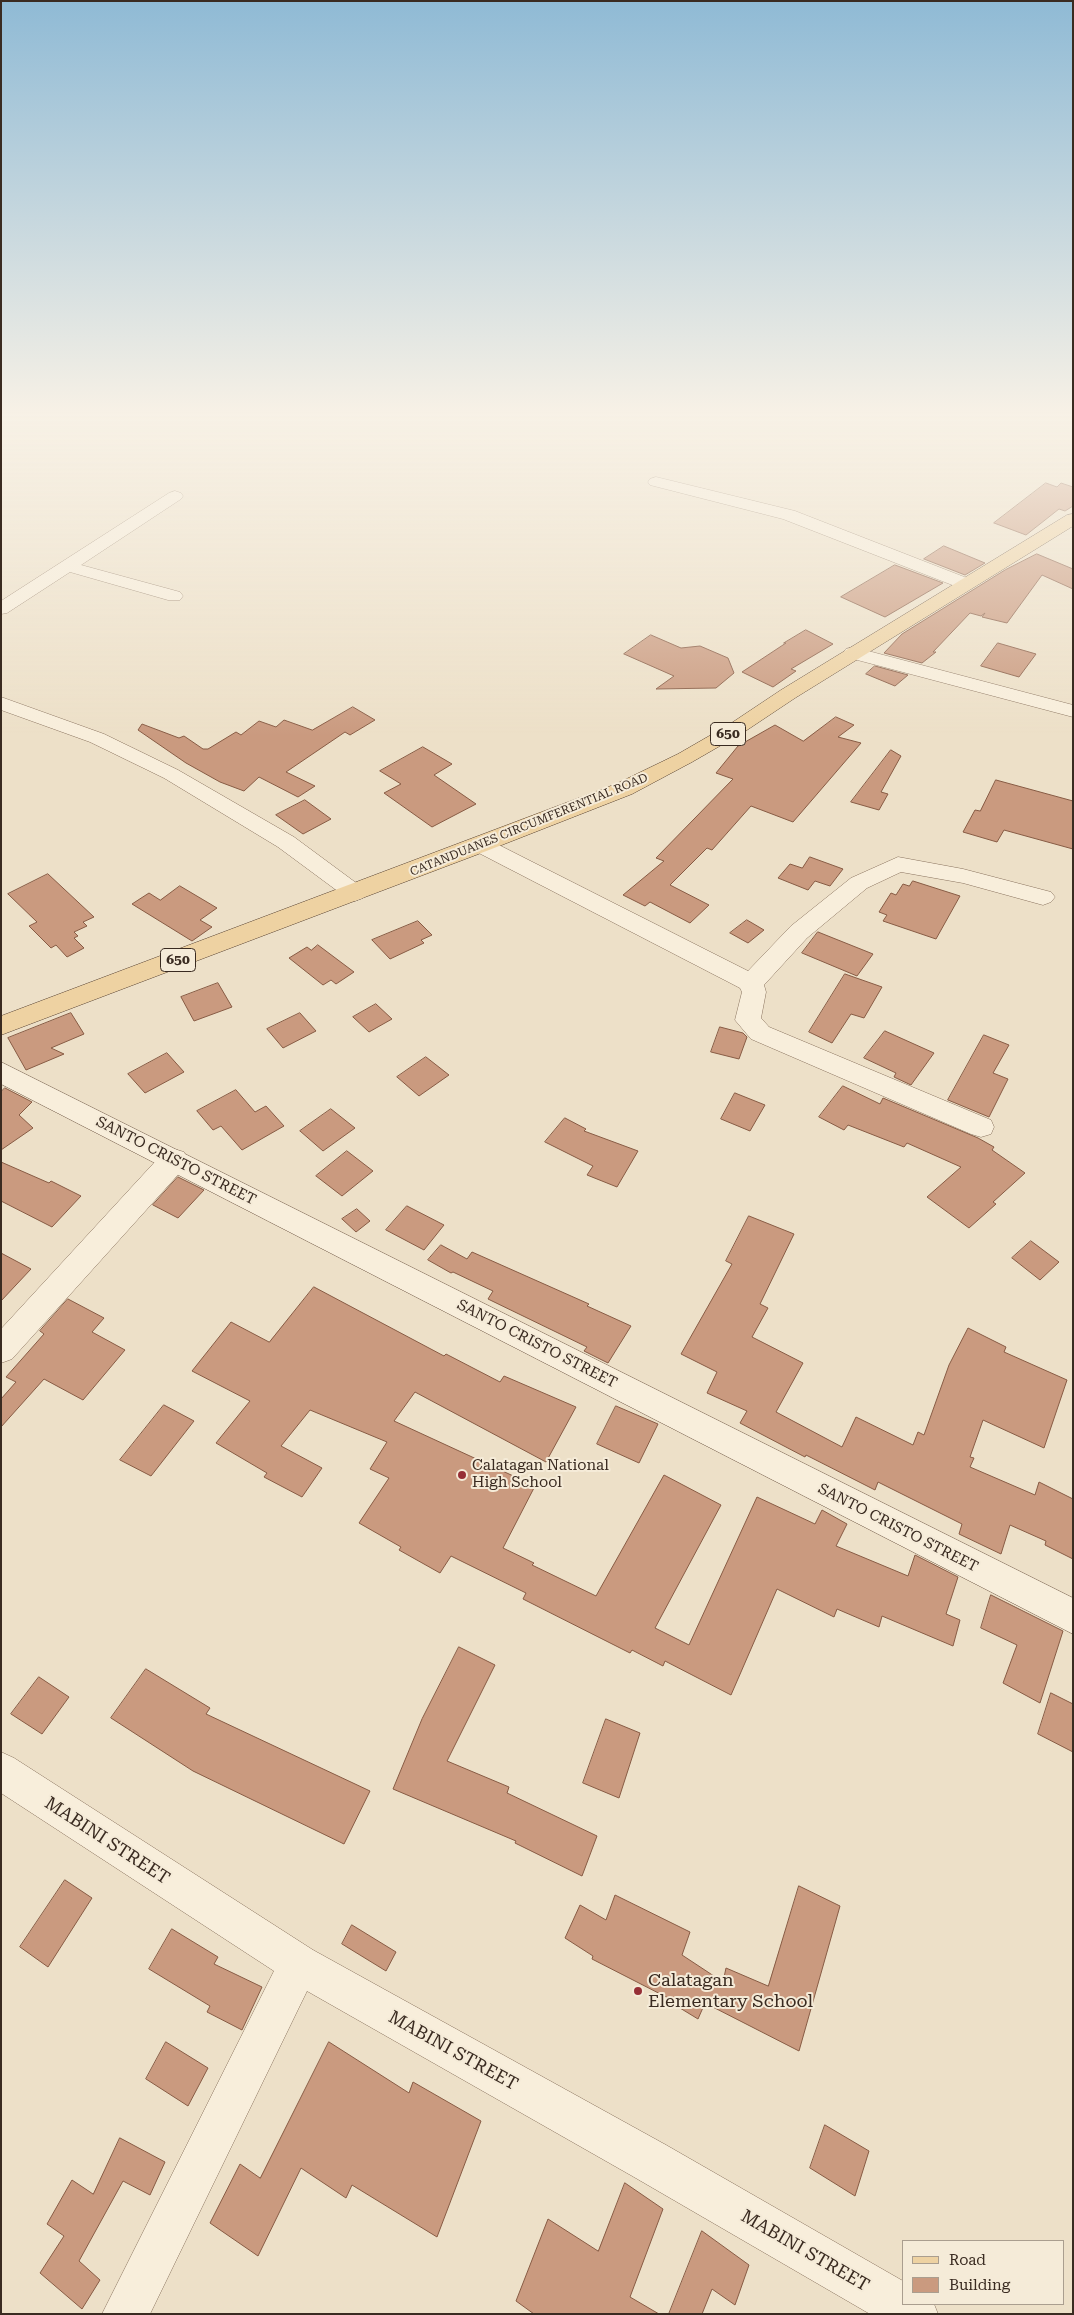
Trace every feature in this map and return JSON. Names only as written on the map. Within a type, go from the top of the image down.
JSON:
[{"type":"main road","name":"CATANDUANES CIRCUMFERENTIAL ROAD","points":[[1,1026],[481,846],[624,789],[738,728],[854,653],[1073,520]]},
{"type":"street","points":[[1,609],[137,520]]},
{"type":"street","points":[[804,520],[966,584]]},
{"type":"street","points":[[67,566],[174,596]]},
{"type":"street","points":[[854,653],[1073,711]]},
{"type":"street","points":[[1,702],[97,738],[171,774],[286,842],[355,893]]},
{"type":"street","points":[[481,846],[751,983],[754,992],[748,1020],[760,1033],[981,1127]]},
{"type":"street","points":[[751,983],[800,932],[859,883],[898,864],[962,876],[1043,898]]},
{"type":"street","name":"SANTO CRISTO STREET","points":[[1,1072],[1073,1617]]},
{"type":"street","points":[[1,1350],[174,1160]]},
{"type":"street","name":"MABINI STREET","points":[[1,1771],[299,1964],[650,2161],[915,2314]]},
{"type":"street","points":[[124,2314],[299,1964]]},
{"type":"building","points":[[998,520],[1045,520],[1026,535],[994,523]]},
{"type":"building","points":[[944,546],[985,563],[965,575],[924,559]]},
{"type":"building","points":[[1037,554],[1073,569],[1073,589],[1042,575],[1007,623],[982,617],[985,613],[981,616],[970,613],[933,652],[936,652],[922,663],[884,653],[902,634],[1005,570]]},
{"type":"building","points":[[895,565],[943,583],[885,617],[841,597]]},
{"type":"building","points":[[806,630],[833,644],[791,669],[796,671],[773,687],[742,672],[786,643],[784,643]]},
{"type":"building","points":[[651,635],[681,648],[700,646],[728,658],[734,673],[716,688],[656,689],[674,676],[624,654]]},
{"type":"building","points":[[998,643],[1036,654],[1019,677],[981,666]]},
{"type":"building","points":[[875,666],[908,675],[895,686],[866,674]]},
{"type":"building","points":[[353,707],[375,720],[350,735],[345,732],[286,772],[315,786],[298,797],[259,777],[244,791],[220,782],[186,763],[138,730],[142,724],[179,738],[184,736],[203,749],[208,749],[236,732],[241,735],[259,721],[276,727],[284,720],[312,730]]},
{"type":"building","points":[[836,717],[854,725],[838,737],[861,743],[793,822],[751,806],[712,850],[707,848],[670,885],[709,905],[690,923],[650,902],[645,906],[623,895],[664,861],[656,858],[733,779],[716,773],[738,746],[775,725],[803,741]]},
{"type":"building","points":[[423,747],[452,764],[434,775],[476,804],[432,827],[384,793],[401,784],[380,771]]},
{"type":"building","points":[[891,750],[901,756],[881,792],[888,794],[879,810],[851,802]]},
{"type":"building","points":[[996,780],[1073,801],[1073,849],[1004,830],[997,842],[963,832],[975,810],[980,811]]},
{"type":"building","points":[[305,800],[331,819],[303,834],[276,815]]},
{"type":"building","points":[[810,857],[843,869],[830,886],[815,881],[808,890],[778,878],[790,864],[802,868]]},
{"type":"building","points":[[48,874],[94,917],[83,922],[87,926],[74,932],[78,936],[74,938],[84,948],[67,957],[56,945],[51,948],[29,926],[37,922],[8,894]]},
{"type":"building","points":[[913,881],[960,896],[936,939],[883,921],[887,915],[879,912],[891,893],[896,895],[903,884],[909,886]]},
{"type":"building","points":[[180,886],[217,908],[200,920],[212,927],[192,941],[132,904],[149,893],[160,900]]},
{"type":"building","points":[[747,920],[764,930],[748,943],[730,933]]},
{"type":"building","points":[[418,921],[432,935],[421,940],[424,943],[390,959],[372,940]]},
{"type":"building","points":[[818,932],[873,954],[857,976],[802,953]]},
{"type":"building","points":[[318,945],[354,972],[336,984],[331,980],[323,985],[289,958],[307,947],[311,950]]},
{"type":"building","points":[[845,974],[882,987],[864,1018],[851,1014],[832,1043],[809,1032]]},
{"type":"building","points":[[218,983],[232,1007],[194,1021],[181,997]]},
{"type":"building","points":[[376,1004],[392,1019],[369,1032],[353,1017]]},
{"type":"building","points":[[71,1013],[84,1034],[51,1048],[64,1054],[26,1070],[8,1038]]},
{"type":"building","points":[[300,1013],[316,1031],[283,1048],[267,1029]]},
{"type":"building","points":[[720,1027],[743,1033],[747,1037],[739,1059],[711,1052]]},
{"type":"building","points":[[885,1031],[934,1053],[911,1085],[894,1077],[896,1073],[864,1058]]},
{"type":"building","points":[[984,1035],[1009,1045],[993,1073],[1008,1079],[989,1117],[948,1100]]},
{"type":"building","points":[[167,1053],[184,1072],[145,1093],[128,1074]]},
{"type":"building","points":[[426,1057],[449,1075],[419,1096],[397,1077]]},
{"type":"building","points":[[843,1086],[880,1104],[883,1098],[978,1138],[994,1147],[992,1150],[1025,1173],[993,1202],[996,1204],[969,1228],[927,1197],[961,1167],[907,1143],[904,1147],[848,1125],[844,1130],[819,1117]]},
{"type":"building","points":[[5,1088],[32,1102],[19,1115],[33,1128],[1,1150],[1,1092]]},
{"type":"building","points":[[236,1090],[255,1112],[266,1106],[284,1126],[242,1150],[221,1126],[213,1130],[197,1111]]},
{"type":"building","points":[[735,1093],[765,1105],[750,1131],[721,1119]]},
{"type":"building","points":[[331,1109],[355,1128],[323,1151],[300,1131]]},
{"type":"building","points":[[565,1118],[586,1129],[584,1131],[638,1151],[617,1187],[587,1175],[593,1166],[545,1142]]},
{"type":"building","points":[[347,1151],[373,1171],[342,1196],[316,1176]]},
{"type":"building","points":[[1,1162],[49,1183],[51,1181],[81,1196],[52,1227],[1,1201]]},
{"type":"building","points":[[178,1177],[204,1190],[178,1218],[153,1205]]},
{"type":"building","points":[[407,1206],[444,1225],[424,1250],[386,1230]]},
{"type":"building","points":[[357,1209],[370,1221],[356,1232],[342,1219]]},
{"type":"building","points":[[749,1216],[794,1234],[760,1304],[768,1308],[752,1337],[803,1363],[776,1412],[842,1447],[856,1417],[913,1445],[918,1432],[924,1435],[949,1365],[968,1328],[1006,1347],[1004,1352],[1067,1380],[1044,1448],[983,1420],[970,1457],[974,1458],[970,1467],[1035,1495],[1039,1482],[1073,1499],[1073,1559],[1045,1545],[1046,1541],[1010,1525],[1001,1554],[959,1534],[962,1524],[878,1482],[875,1490],[806,1455],[805,1457],[740,1423],[747,1411],[707,1393],[717,1372],[681,1354],[732,1264],[726,1261]]},
{"type":"building","points":[[1031,1241],[1059,1262],[1040,1280],[1012,1258]]},
{"type":"building","points":[[441,1245],[467,1259],[472,1252],[589,1304],[587,1306],[631,1326],[608,1363],[584,1351],[587,1347],[488,1299],[493,1291],[453,1272],[451,1273],[428,1260]]},
{"type":"building","points":[[1,1253],[31,1269],[1,1301]]},
{"type":"building","points":[[314,1287],[444,1356],[446,1354],[500,1382],[504,1376],[576,1407],[546,1462],[415,1392],[394,1421],[535,1486],[503,1548],[534,1563],[532,1565],[596,1596],[664,1475],[721,1505],[655,1628],[689,1645],[757,1497],[815,1524],[822,1510],[847,1524],[836,1546],[908,1576],[915,1555],[958,1577],[946,1614],[960,1620],[953,1646],[882,1616],[879,1627],[837,1609],[834,1617],[777,1589],[731,1695],[665,1661],[663,1666],[632,1650],[630,1653],[523,1599],[526,1593],[451,1556],[440,1573],[399,1550],[401,1547],[359,1523],[389,1478],[370,1469],[387,1442],[310,1410],[281,1446],[322,1468],[302,1497],[264,1477],[267,1473],[216,1443],[250,1401],[192,1371],[231,1322],[269,1342]]},
{"type":"building","points":[[68,1299],[104,1318],[92,1332],[125,1350],[83,1400],[44,1379],[1,1427],[1,1399],[16,1382],[6,1377],[44,1334],[40,1331]]},
{"type":"building","points":[[164,1405],[194,1421],[151,1476],[120,1460]]},
{"type":"building","points":[[616,1406],[658,1424],[639,1463],[597,1444]]},
{"type":"building","points":[[991,1595],[1063,1631],[1040,1703],[1003,1683],[1017,1645],[981,1628]]},
{"type":"building","points":[[459,1647],[495,1665],[447,1761],[509,1787],[507,1793],[597,1836],[582,1876],[515,1843],[516,1841],[393,1789],[422,1719]]},
{"type":"building","points":[[146,1669],[210,1708],[206,1714],[370,1791],[344,1844],[193,1771],[111,1718]]},
{"type":"building","points":[[39,1677],[69,1697],[42,1734],[11,1714]]},
{"type":"building","points":[[1051,1693],[1073,1704],[1073,1752],[1038,1734]]},
{"type":"building","points":[[606,1719],[640,1733],[619,1798],[583,1783]]},
{"type":"building","points":[[65,1880],[92,1898],[48,1967],[20,1947]]},
{"type":"building","points":[[799,1886],[840,1906],[799,2051],[705,2003],[698,2019],[675,2005],[676,2002],[592,1959],[593,1956],[565,1938],[580,1905],[606,1920],[615,1895],[690,1932],[682,1955],[723,1982],[726,1968],[768,1986]]},
{"type":"building","points":[[352,1925],[396,1952],[386,1971],[342,1944]]},
{"type":"building","points":[[172,1929],[218,1957],[214,1964],[262,1987],[242,2030],[207,2012],[210,2006],[149,1969]]},
{"type":"building","points":[[166,2042],[208,2068],[188,2106],[146,2079]]},
{"type":"building","points":[[329,2042],[409,2093],[413,2082],[481,2121],[437,2237],[352,2185],[346,2198],[301,2168],[258,2256],[210,2223],[240,2164],[260,2178]]},
{"type":"building","points":[[825,2125],[869,2151],[855,2196],[810,2168]]},
{"type":"building","points":[[120,2138],[165,2162],[150,2195],[123,2181],[79,2261],[100,2280],[82,2309],[40,2273],[64,2236],[47,2224],[72,2180],[93,2194]]},
{"type":"building","points":[[625,2183],[663,2209],[630,2297],[659,2314],[534,2314],[516,2301],[548,2219],[598,2251]]},
{"type":"building","points":[[702,2231],[749,2265],[735,2305],[712,2289],[702,2314],[669,2314]]},
{"type":"place","name":"Calatagan National High School","points":[[462,1475]]},
{"type":"place","name":"Calatagan Elementary School","points":[[638,1991]]}]
